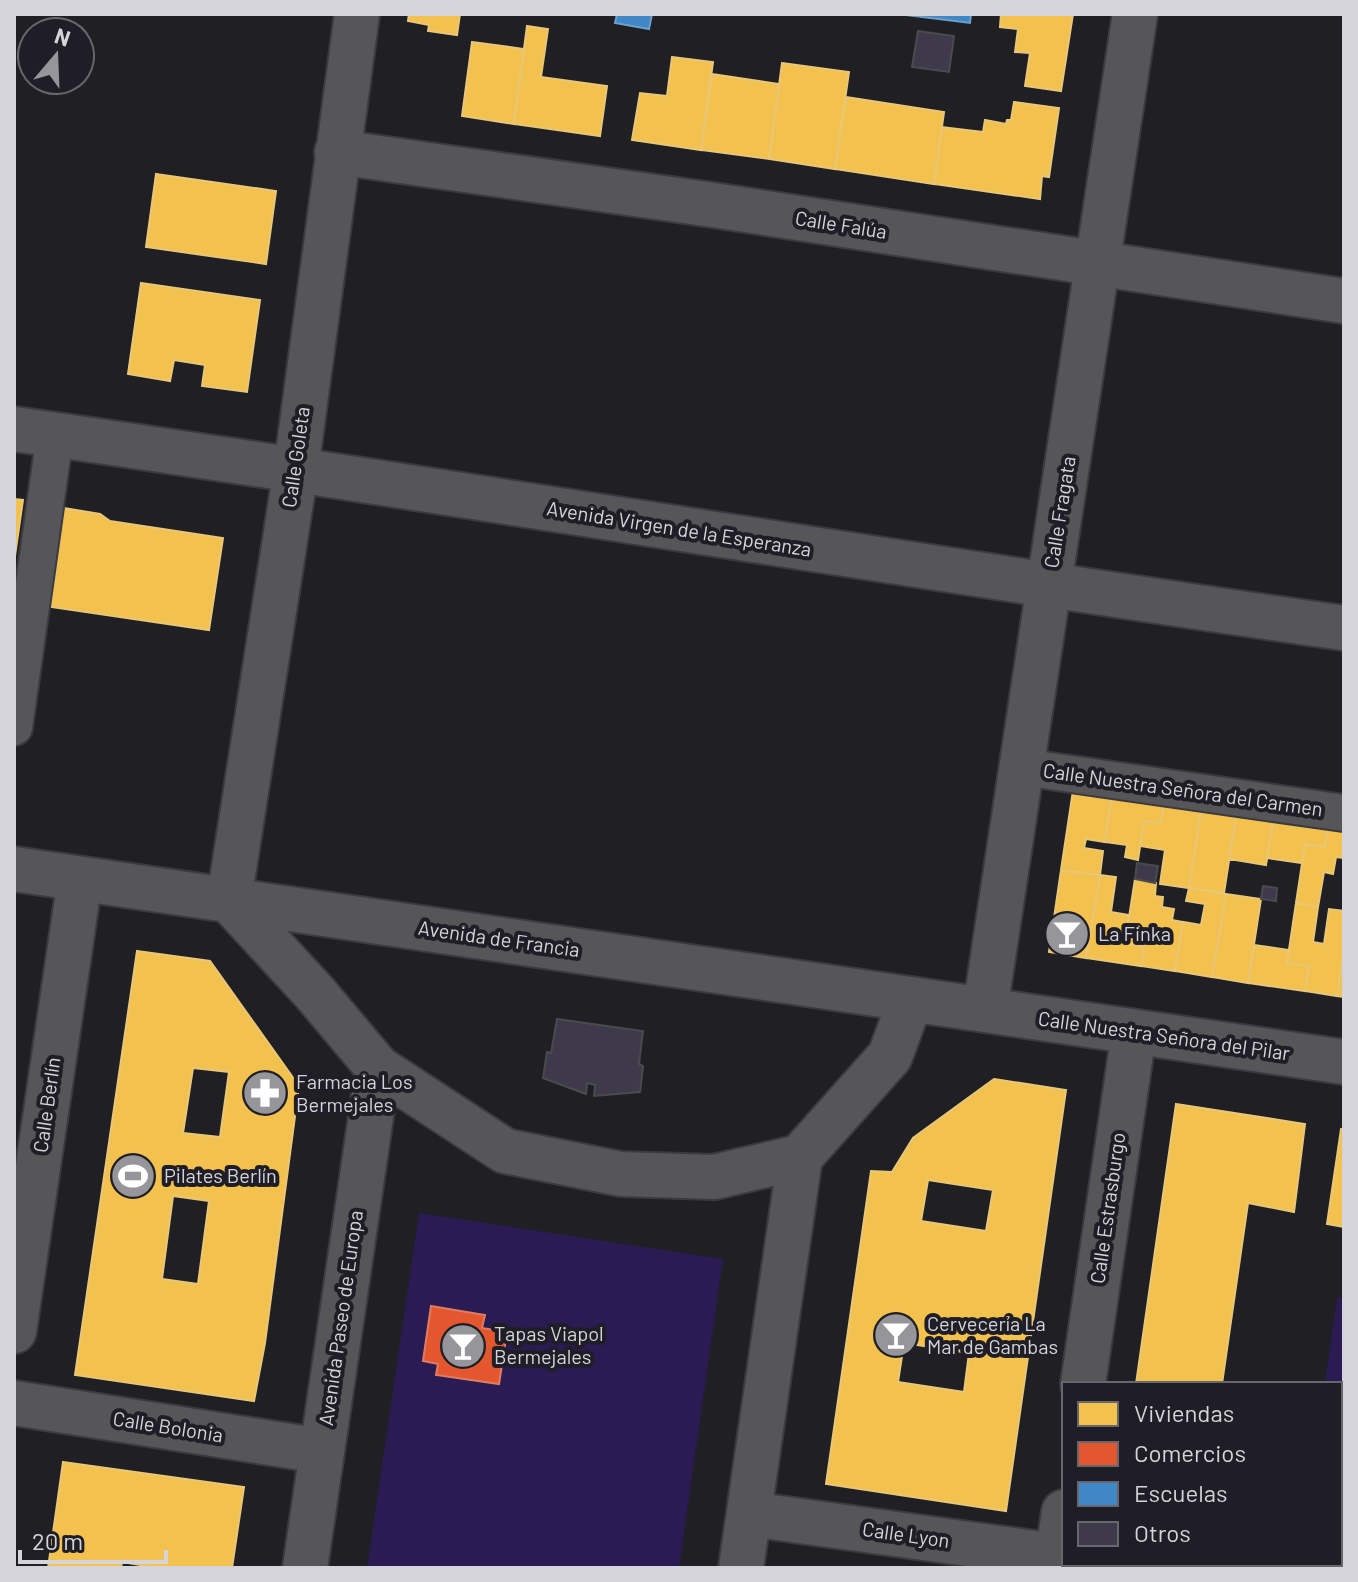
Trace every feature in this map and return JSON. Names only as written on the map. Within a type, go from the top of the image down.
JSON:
[{"type":"street","name":"Calle Goleta","points":[[229,900],[296,469],[357,14]]},
{"type":"street","name":"Calle Fragata","points":[[985,1010],[1135,14]]},
{"type":"street","name":"Calle Falúa","points":[[337,152],[713,205],[1344,301]]},
{"type":"street","name":"Avenida Virgen de la Esperanza","points":[[34,432],[296,469],[1049,587],[1344,628]]},
{"type":"street","points":[[14,727],[34,432]]},
{"type":"street","name":"Calle Nuestra Señora del Carmen","points":[[1022,767],[1344,813]]},
{"type":"street","name":"Avenida de Francia","points":[[14,869],[985,1010]]},
{"type":"street","name":"Calle Berlín","points":[[14,1331],[80,879]]},
{"type":"street","points":[[229,900],[314,992],[378,1068],[505,1151],[621,1174],[714,1177],[800,1157]]},
{"type":"street","points":[[741,1568],[800,1157],[890,1056],[911,999]]},
{"type":"street","name":"Calle Nuestra Señora del Pilar","points":[[985,1010],[1344,1062]]},
{"type":"street","name":"Calle Estrasburgo","points":[[1083,1382],[1134,1032]]},
{"type":"street","name":"Avenida Paseo de Europa","points":[[305,1568],[378,1068]]},
{"type":"street","name":"Calle Bolonia","points":[[14,1403],[322,1451]]},
{"type":"street","name":"Calle Lyon","points":[[749,1514],[1059,1561]]},
{"type":"street","points":[[1059,1561],[1062,1532]]},
{"type":"shaded area","points":[[419,1213],[723,1259],[679,1568],[367,1568]]},
{"type":"shaded area","points":[[1337,1297],[1344,1298],[1344,1415],[1342,1382],[1325,1382]]},
{"type":"building: Viviendas","points":[[409,14],[460,14],[457,35],[428,31],[429,25],[408,21]]},
{"type":"building: Viviendas","points":[[1001,14],[1073,14],[1061,91],[1025,86],[1030,53],[1015,52],[1018,29],[1000,27]]},
{"type":"building: Viviendas","points":[[527,26],[548,29],[541,77],[607,86],[600,136],[514,124]]},
{"type":"building: Viviendas","points":[[472,42],[524,49],[514,124],[462,116]]},
{"type":"building: Viviendas","points":[[672,57],[713,62],[701,150],[632,140],[640,93],[667,96]]},
{"type":"building: Viviendas","points":[[782,63],[849,72],[835,169],[769,159]]},
{"type":"building: Viviendas","points":[[712,74],[779,84],[769,159],[701,150]]},
{"type":"building: Viviendas","points":[[846,97],[944,112],[934,184],[835,169]]},
{"type":"building: Viviendas","points":[[1014,102],[1059,108],[1049,177],[1042,176],[1040,199],[934,184],[942,127],[983,132],[985,120],[1006,124],[1007,120],[1011,120]]},
{"type":"building: Viviendas","points":[[156,174],[276,191],[266,264],[146,247]]},
{"type":"building: Viviendas","points":[[141,283],[260,300],[247,392],[202,386],[205,365],[174,360],[170,381],[128,374]]},
{"type":"building: Viviendas","points":[[14,499],[23,500],[14,563]]},
{"type":"building: Viviendas","points":[[64,508],[100,514],[110,521],[223,538],[209,630],[51,607]]},
{"type":"building: Viviendas","points":[[1074,784],[1113,790],[1105,842],[1086,839],[1084,848],[1103,851],[1100,875],[1061,870]]},
{"type":"building: Viviendas","points":[[1113,790],[1165,798],[1161,823],[1144,821],[1138,860],[1125,857],[1127,845],[1105,842]]},
{"type":"building: Viviendas","points":[[1165,798],[1202,804],[1189,888],[1160,884],[1165,850],[1140,846],[1144,821],[1161,823]]},
{"type":"building: Viviendas","points":[[1202,804],[1237,809],[1224,893],[1189,888]]},
{"type":"building: Viviendas","points":[[1237,809],[1274,815],[1266,865],[1229,859]]},
{"type":"building: Viviendas","points":[[1274,815],[1329,823],[1325,847],[1305,844],[1302,863],[1267,858]]},
{"type":"building: Viviendas","points":[[1329,823],[1344,825],[1344,858],[1336,857],[1333,874],[1324,872],[1318,907],[1296,903],[1305,844],[1325,847]]},
{"type":"building: Viviendas","points":[[1061,870],[1100,875],[1086,958],[1049,952]]},
{"type":"building: Viviendas","points":[[1100,875],[1116,877],[1111,912],[1129,915],[1125,943],[1144,946],[1141,966],[1086,958]]},
{"type":"building: Viviendas","points":[[1135,879],[1156,883],[1155,896],[1163,897],[1162,907],[1174,909],[1172,920],[1183,922],[1175,971],[1141,966],[1144,946],[1125,943]]},
{"type":"building: Viviendas","points":[[1189,888],[1226,894],[1212,977],[1175,971],[1183,922],[1201,925],[1205,904],[1186,901]]},
{"type":"building: Viviendas","points":[[1226,894],[1261,899],[1248,983],[1212,977]]},
{"type":"building: Viviendas","points":[[1296,903],[1318,907],[1313,942],[1324,944],[1329,909],[1344,911],[1344,951],[1337,996],[1305,991],[1309,966],[1287,963]]},
{"type":"building: Viviendas","points":[[1254,945],[1289,950],[1287,963],[1309,966],[1305,991],[1248,983]]},
{"type":"building: Viviendas","points":[[137,951],[210,961],[299,1086],[265,1343],[254,1401],[75,1375]],"holes":[[[193,1068],[229,1072],[220,1137],[183,1133]],[[173,1196],[209,1201],[198,1284],[162,1279]]]},
{"type":"building: Viviendas","points":[[1344,951],[1344,997],[1337,996]]},
{"type":"building: Viviendas","points":[[994,1079],[1066,1090],[1006,1511],[826,1484],[871,1171],[892,1172],[913,1138]],"holes":[[[928,1180],[993,1190],[986,1231],[921,1221]],[[904,1343],[969,1353],[964,1392],[898,1382]]]},
{"type":"building: Viviendas","points":[[1176,1104],[1305,1124],[1294,1212],[1248,1203],[1222,1382],[1136,1382]]},
{"type":"building: Viviendas","points":[[1341,1129],[1344,1130],[1344,1227],[1327,1224]]},
{"type":"building: Viviendas","points":[[63,1462],[244,1487],[232,1568],[158,1568],[122,1562],[121,1568],[48,1568]]},
{"type":"building: Viviendas","points":[[1342,1465],[1344,1465],[1342,1493]]},
{"type":"building: Viviendas","points":[[1344,1507],[1344,1562],[1342,1562]]},
{"type":"building: Comercios","points":[[431,1306],[485,1315],[482,1328],[507,1332],[499,1384],[436,1375],[438,1364],[423,1361]]},
{"type":"building: Escuelas","points":[[617,14],[652,14],[649,29],[615,23]]},
{"type":"building: Escuelas","points":[[898,14],[971,14],[970,23]]},
{"type":"building: Otros","points":[[918,31],[954,36],[949,72],[912,67]]},
{"type":"building: Otros","points":[[1137,863],[1158,866],[1155,883],[1135,879]]},
{"type":"building: Otros","points":[[1263,886],[1277,888],[1276,901],[1261,899]]},
{"type":"building: Otros","points":[[557,1019],[643,1031],[640,1092],[594,1096],[595,1085],[587,1083],[586,1094],[543,1078]]},
{"type":"place","name":"La Finka","points":[[1067,934]]},
{"type":"place","name":"Farmacia Los Bermejales","points":[[265,1093]]},
{"type":"place","name":"Pilates Berlín","points":[[133,1176]]},
{"type":"place","name":"Cervecería La Mar de Gambas","points":[[896,1335]]},
{"type":"place","name":"Tapas Viapol Bermejales","points":[[463,1346]]}]
